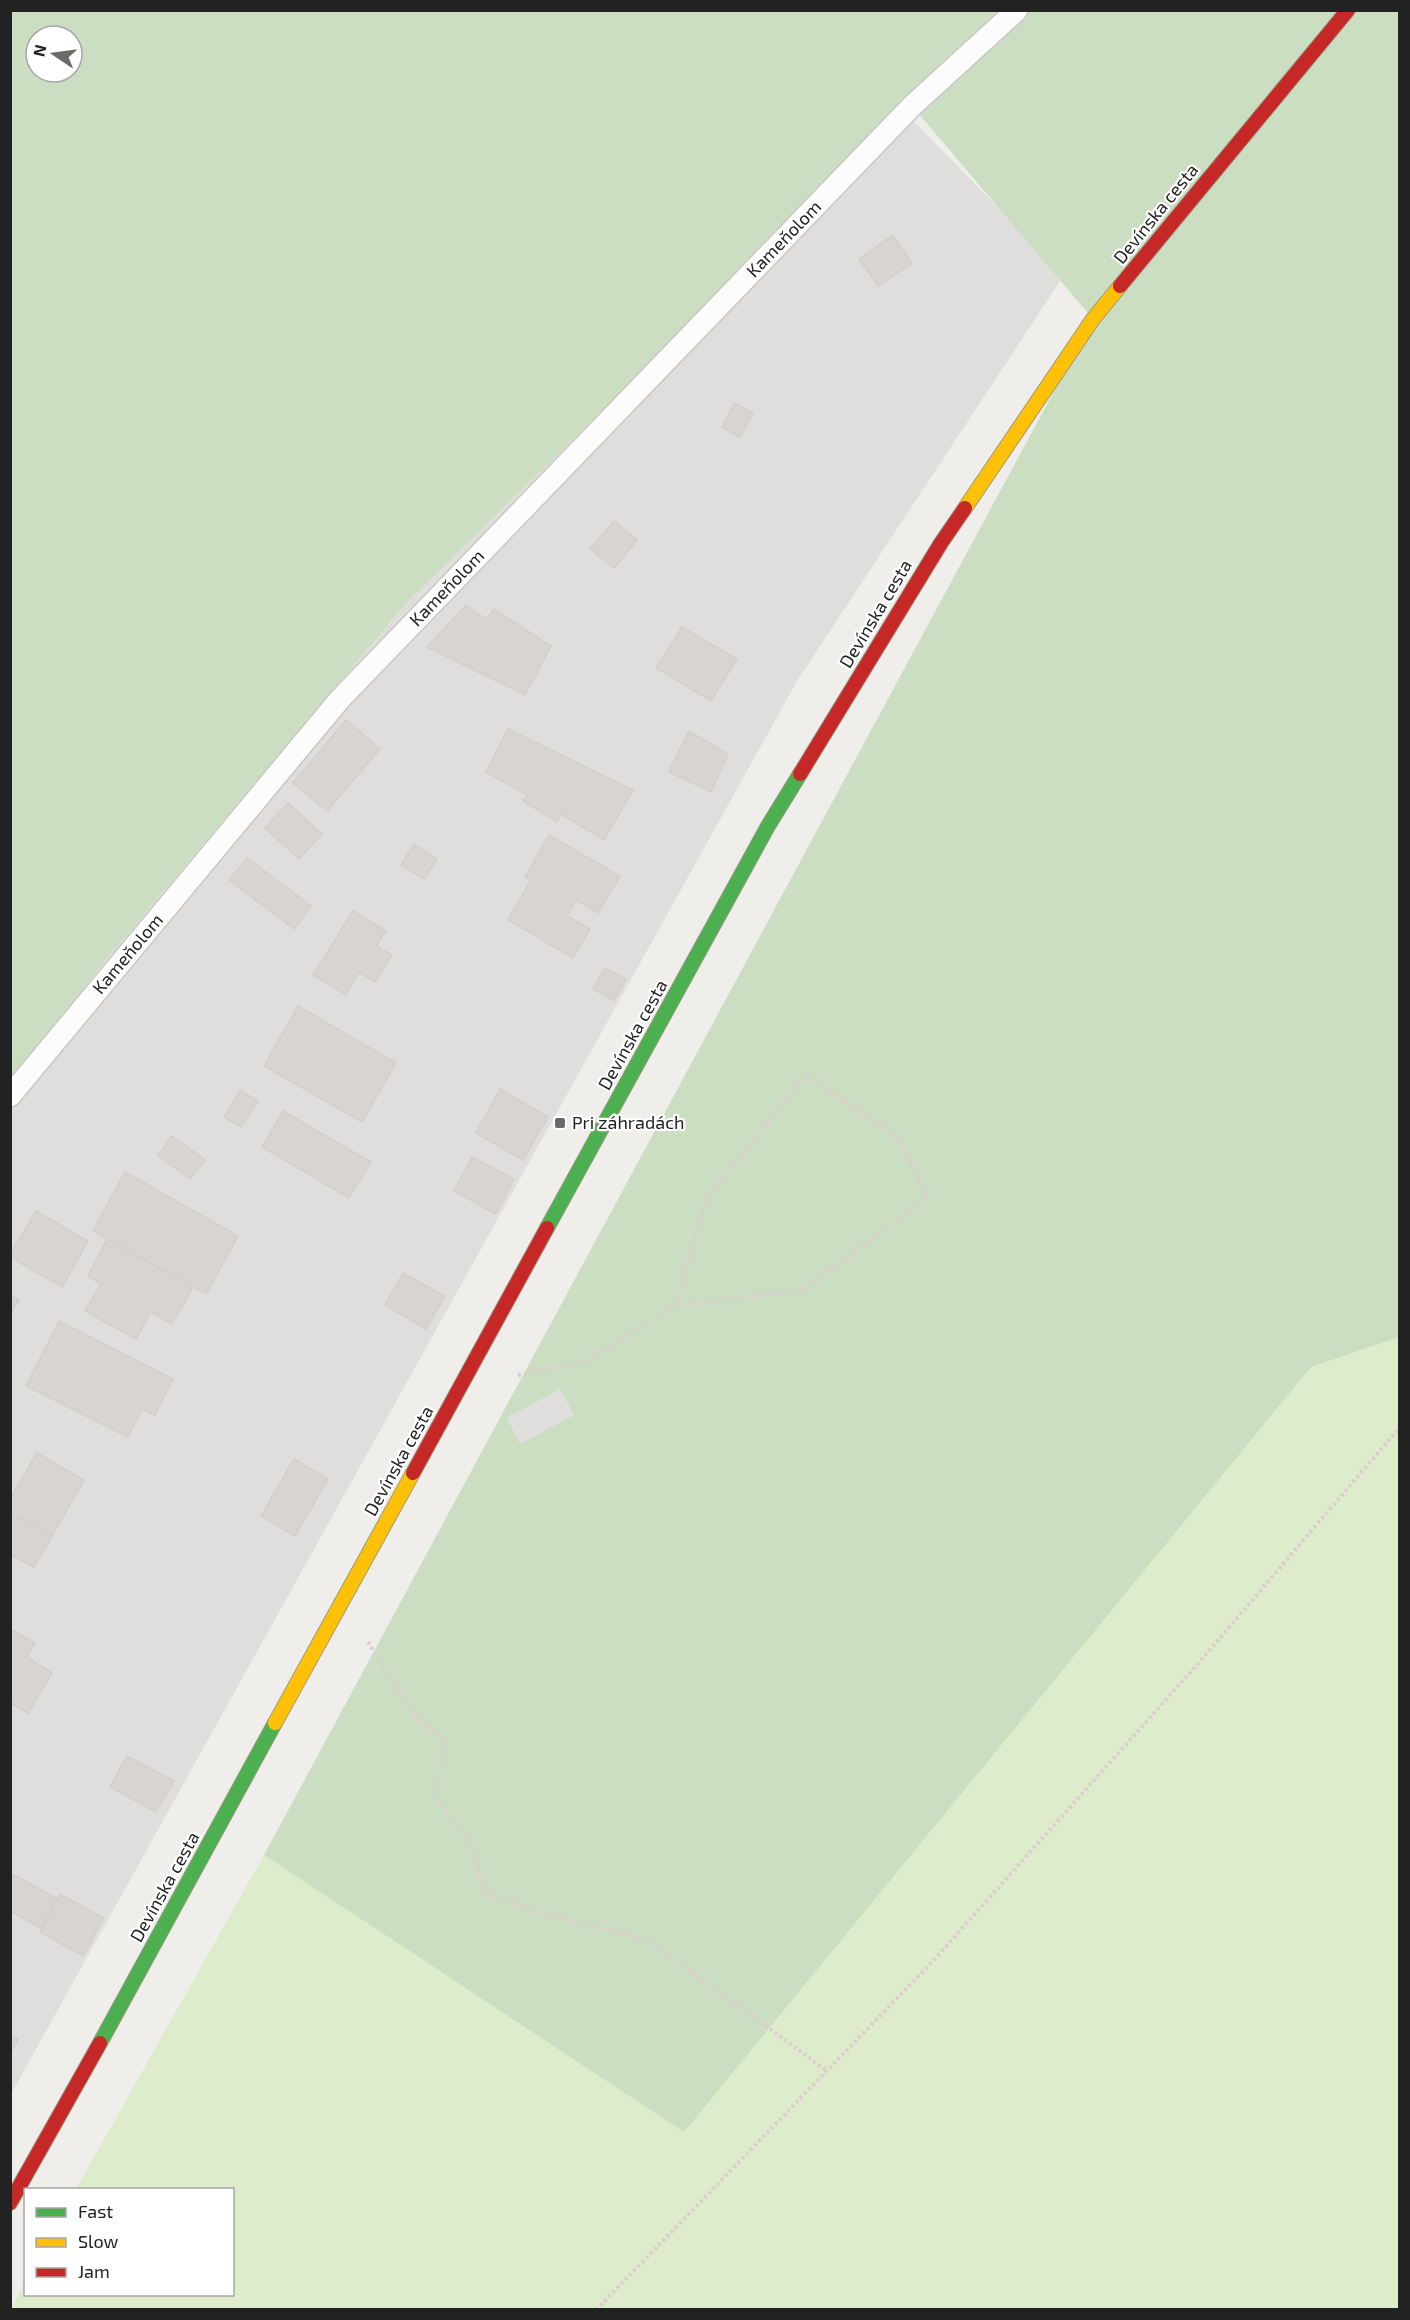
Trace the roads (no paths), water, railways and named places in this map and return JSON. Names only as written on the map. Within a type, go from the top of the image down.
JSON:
[{"type":"street","name":"Devínska cesta","points":[[10,2203],[768,826],[941,543],[1093,319],[1347,10]]},
{"type":"lane","name":"Kameňolom","points":[[10,1096],[340,699],[912,106],[1017,10]]},
{"type":"place","name":"Pri záhradách","points":[[560,1123]]}]
